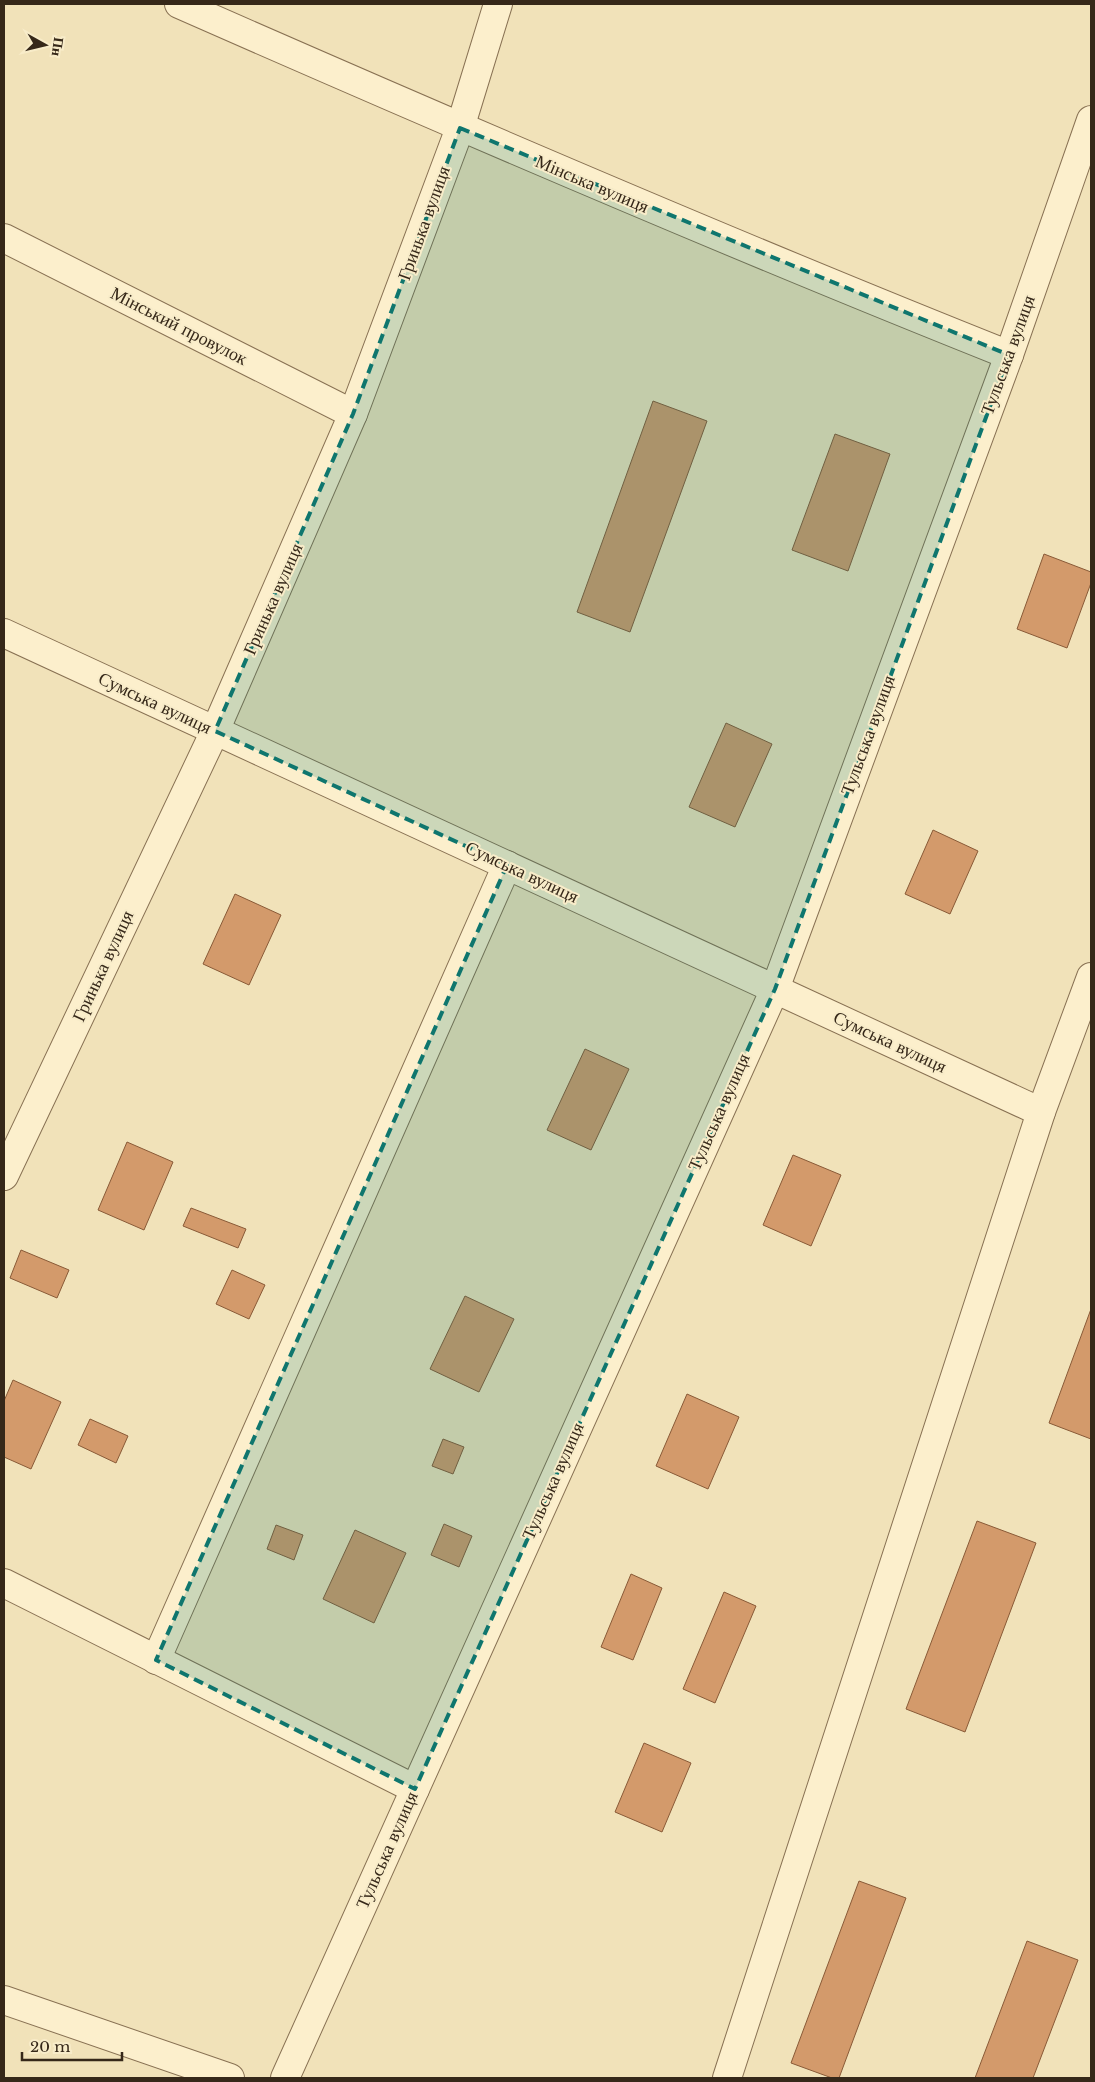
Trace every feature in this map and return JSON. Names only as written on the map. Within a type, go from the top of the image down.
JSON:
[{"type":"street","name":"Мінська вулиця","points":[[179,4],[460,128],[846,290],[1009,355]]},
{"type":"street","name":"Гринька вулиця","points":[[4,1176],[215,730],[353,414],[460,128],[498,4]]},
{"type":"street","name":"Тульська вулиця","points":[[285,2078],[775,989],[1009,355],[1091,120]]},
{"type":"street","name":"Мінський провулок","points":[[4,238],[353,414]]},
{"type":"street","name":"Сумська вулиця","points":[[4,633],[1040,1112]]},
{"type":"street","points":[[156,1660],[507,865]]},
{"type":"street","points":[[727,2078],[1040,1112],[1091,977]]},
{"type":"street","points":[[4,1584],[414,1789]]},
{"type":"street","points":[[4,2000],[230,2078]]},
{"type":"highlighted area","points":[[460,128],[1009,355],[775,989],[415,1789],[156,1660],[507,865],[215,731],[353,414]]},
{"type":"building","points":[[653,401],[707,421],[630,632],[577,612]]},
{"type":"building","points":[[835,434],[890,454],[848,571],[792,550]]},
{"type":"building","points":[[1044,554],[1091,572],[1091,583],[1067,648],[1017,629]]},
{"type":"building","points":[[726,723],[772,744],[735,827],[689,807]]},
{"type":"building","points":[[933,830],[978,851],[950,914],[905,894]]},
{"type":"building","points":[[235,894],[281,915],[249,985],[203,964]]},
{"type":"building","points":[[585,1049],[629,1069],[591,1150],[547,1130]]},
{"type":"building","points":[[127,1142],[173,1162],[144,1230],[98,1210]]},
{"type":"building","points":[[793,1155],[841,1175],[811,1246],[763,1225]]},
{"type":"building","points":[[191,1208],[246,1229],[238,1248],[183,1226]]},
{"type":"building","points":[[21,1250],[69,1270],[57,1298],[10,1278]]},
{"type":"building","points":[[232,1270],[265,1285],[249,1319],[216,1304]]},
{"type":"building","points":[[465,1296],[514,1319],[479,1392],[430,1369]]},
{"type":"building","points":[[1091,1309],[1091,1439],[1049,1423]]},
{"type":"building","points":[[13,1380],[61,1402],[31,1469],[4,1457],[4,1401]]},
{"type":"building","points":[[687,1394],[739,1417],[708,1489],[656,1466]]},
{"type":"building","points":[[90,1419],[128,1436],[116,1463],[78,1445]]},
{"type":"building","points":[[443,1439],[464,1447],[453,1474],[432,1466]]},
{"type":"building","points":[[977,1521],[1036,1543],[965,1732],[906,1709]]},
{"type":"building","points":[[444,1524],[472,1536],[459,1567],[431,1555]]},
{"type":"building","points":[[276,1525],[303,1535],[294,1560],[267,1549]]},
{"type":"building","points":[[355,1530],[406,1553],[374,1623],[323,1599]]},
{"type":"building","points":[[631,1574],[662,1588],[633,1660],[601,1647]]},
{"type":"building","points":[[724,1592],[756,1606],[715,1703],[683,1689]]},
{"type":"building","points":[[644,1743],[691,1763],[662,1832],[615,1812]]},
{"type":"building","points":[[859,1881],[906,1898],[839,2078],[832,2078],[791,2063]]},
{"type":"building","points":[[1027,1941],[1078,1960],[1033,2078],[975,2078]]}]
